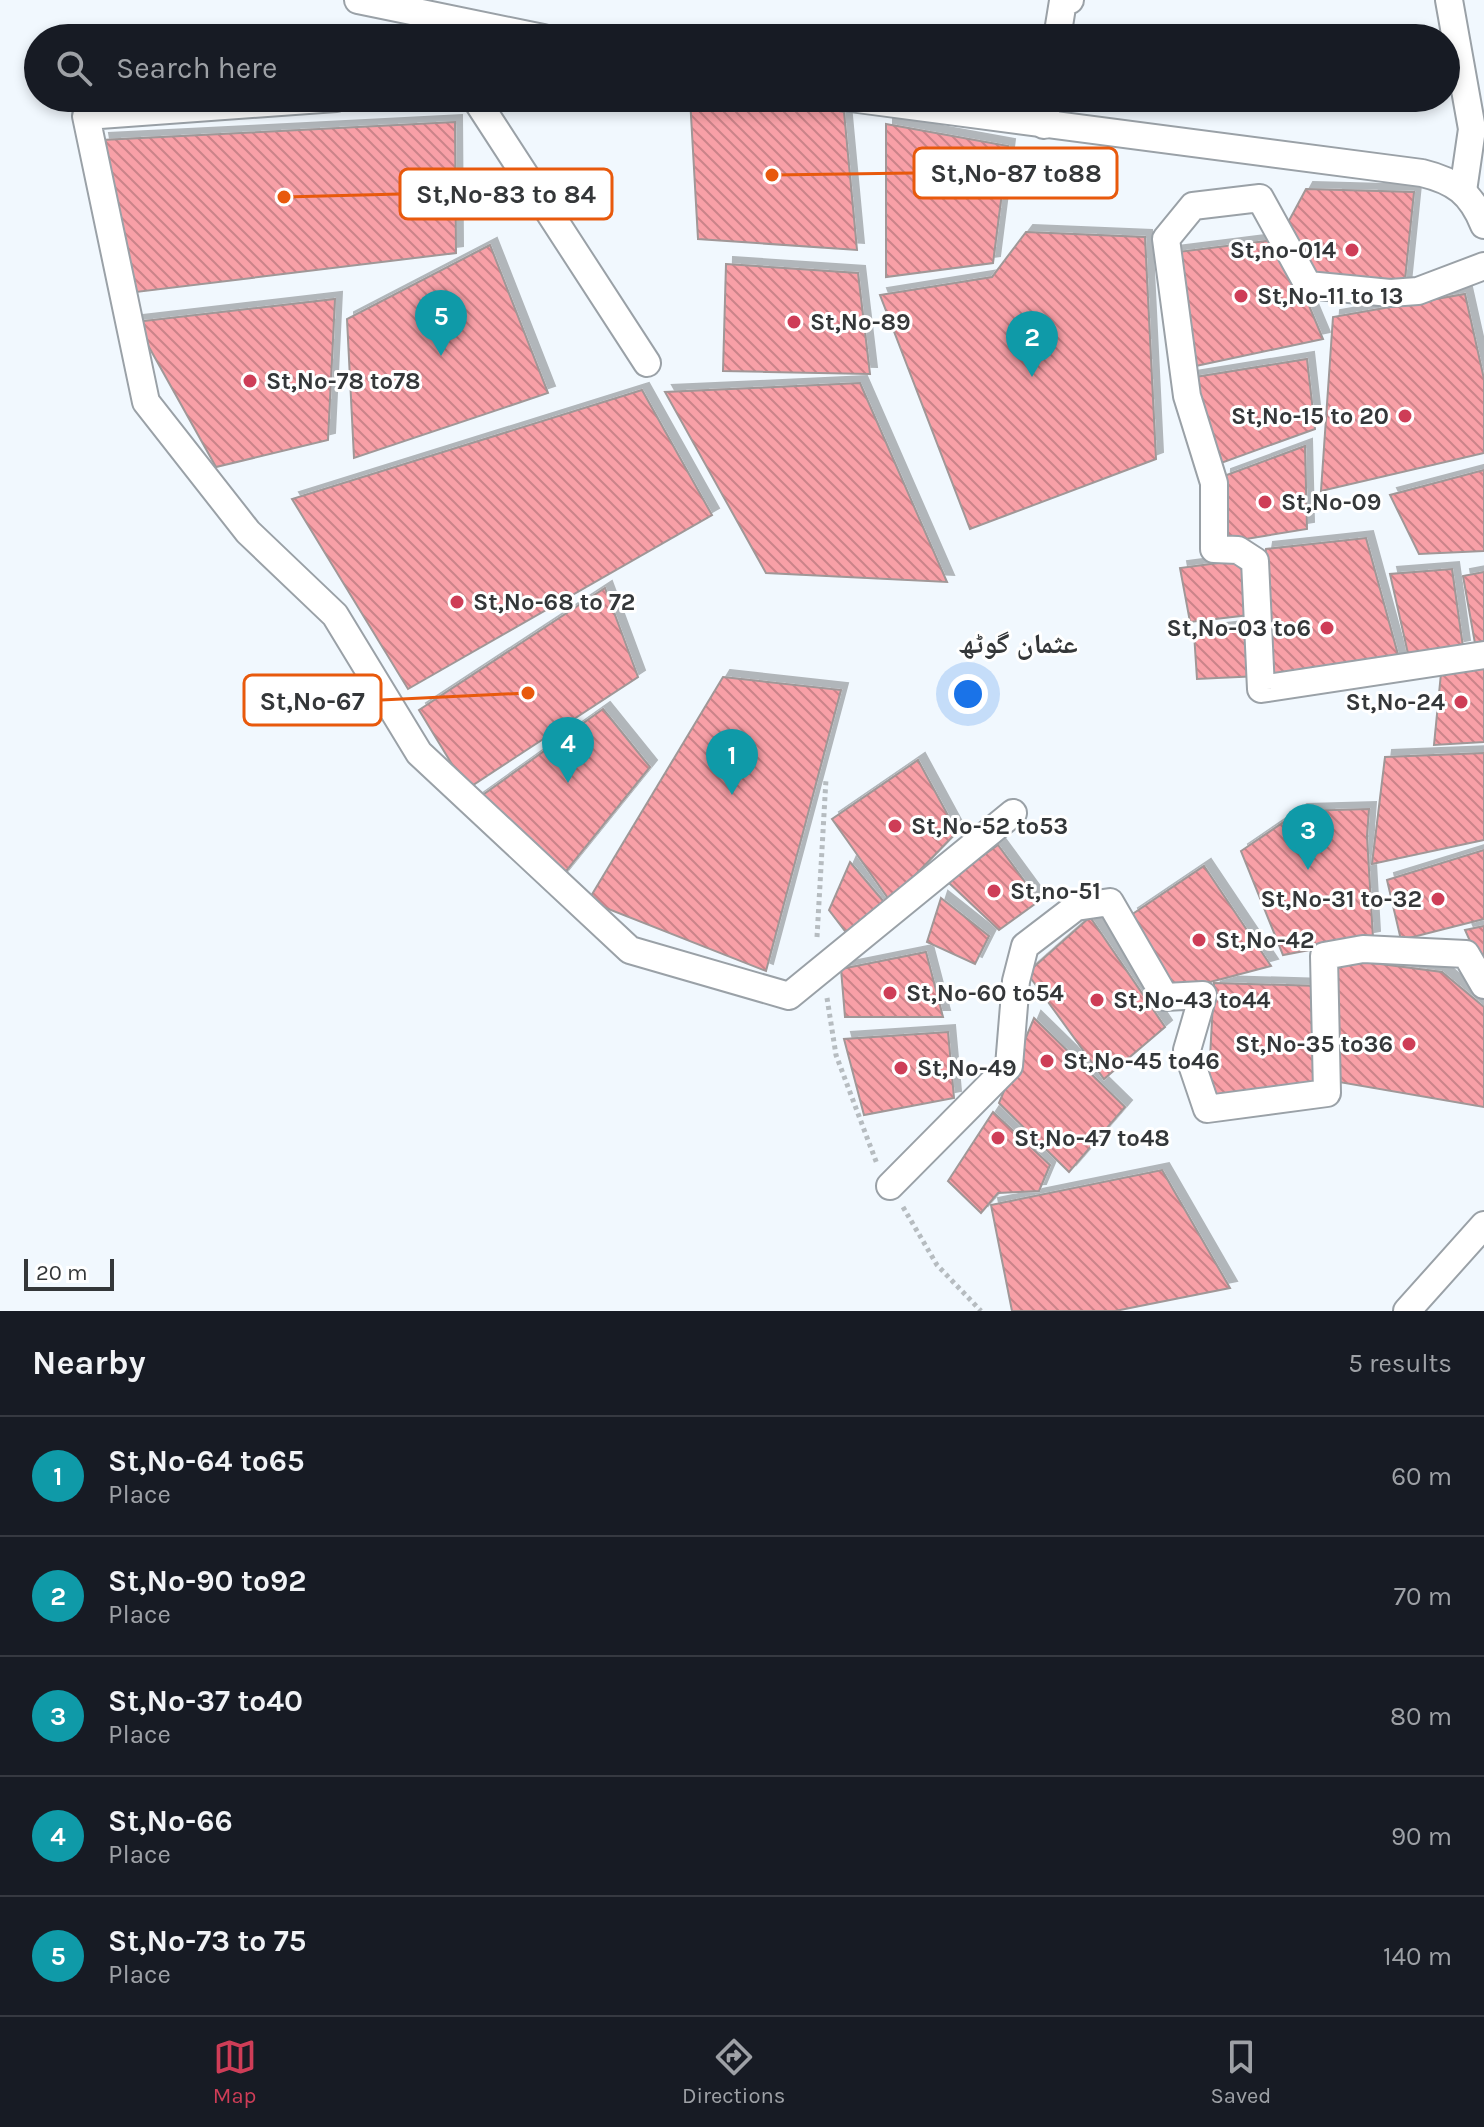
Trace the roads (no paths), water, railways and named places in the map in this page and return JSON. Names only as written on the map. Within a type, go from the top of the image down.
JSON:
[{"type":"street","points":[[358,0],[475,24]]},
{"type":"street","points":[[1059,24],[1063,1],[1070,0]]},
{"type":"street","points":[[1449,0],[1453,24]]},
{"type":"street","points":[[1460,62],[1472,129],[1463,191]]},
{"type":"street","points":[[142,112],[86,116],[146,402],[248,532],[335,615],[419,753],[630,950],[789,996],[1013,813]]},
{"type":"street","points":[[484,112],[647,363]]},
{"type":"street","points":[[951,112],[1422,173],[1450,180],[1471,197],[1484,225]]},
{"type":"street","points":[[1044,125],[1046,112]]},
{"type":"street","points":[[1484,266],[1418,291],[1390,293],[1308,285],[1260,198],[1193,206],[1166,239],[1187,396],[1214,483],[1214,549],[1238,550],[1255,561],[1261,689],[1484,655]]},
{"type":"street","points":[[890,1186],[1009,1066],[1016,981],[1025,946],[1076,907],[1110,902],[1165,997],[1203,995],[1187,1050],[1207,1109],[1327,1093],[1324,956],[1363,949],[1466,954],[1484,985]]},
{"type":"street","points":[[1407,1311],[1484,1225]]},
{"type":"place","name":"St,No-87 to88","points":[[772,175]]},
{"type":"place","name":"St,No-83 to 84","points":[[284,197]]},
{"type":"place","name":"St,no-014","points":[[1352,250]]},
{"type":"place","name":"St,No-11 to 13","points":[[1241,296]]},
{"type":"place","name":"St,No-89","points":[[794,322]]},
{"type":"place","name":"St,No-73 to 75","points":[[441,356]]},
{"type":"place","name":"St,No-90 to92","points":[[1032,377]]},
{"type":"place","name":"St,No-78 to78","points":[[250,381]]},
{"type":"place","name":"St,No-15 to 20","points":[[1405,416]]},
{"type":"place","name":"St,No-09","points":[[1265,502]]},
{"type":"place","name":"St,No-68 to 72","points":[[457,602]]},
{"type":"place","name":"St,No-03 to6","points":[[1327,628]]},
{"type":"place","name":"St,No-67","points":[[528,693]]},
{"type":"place","name":"St,No-24","points":[[1461,702]]},
{"type":"place","name":"St,No-66","points":[[568,783]]},
{"type":"place","name":"St,No-64 to65","points":[[732,795]]},
{"type":"place","name":"St,No-52 to53","points":[[895,826]]},
{"type":"place","name":"St,No-37 to40","points":[[1308,870]]},
{"type":"place","name":"St,no-51","points":[[994,891]]},
{"type":"place","name":"St,No-31 to-32","points":[[1438,899]]},
{"type":"place","name":"St,No-42","points":[[1199,940]]},
{"type":"place","name":"St,No-60 to54","points":[[890,993]]},
{"type":"place","name":"St,No-43 to44","points":[[1097,1000]]},
{"type":"place","name":"St,No-35 to36","points":[[1409,1044]]},
{"type":"place","name":"St,No-45 to46","points":[[1047,1061]]},
{"type":"place","name":"St,No-49","points":[[901,1068]]},
{"type":"place","name":"St,No-47 to48","points":[[998,1138]]},
{"type":"district","name":"عثمان گوٹھ","points":[[1018,643]]}]
